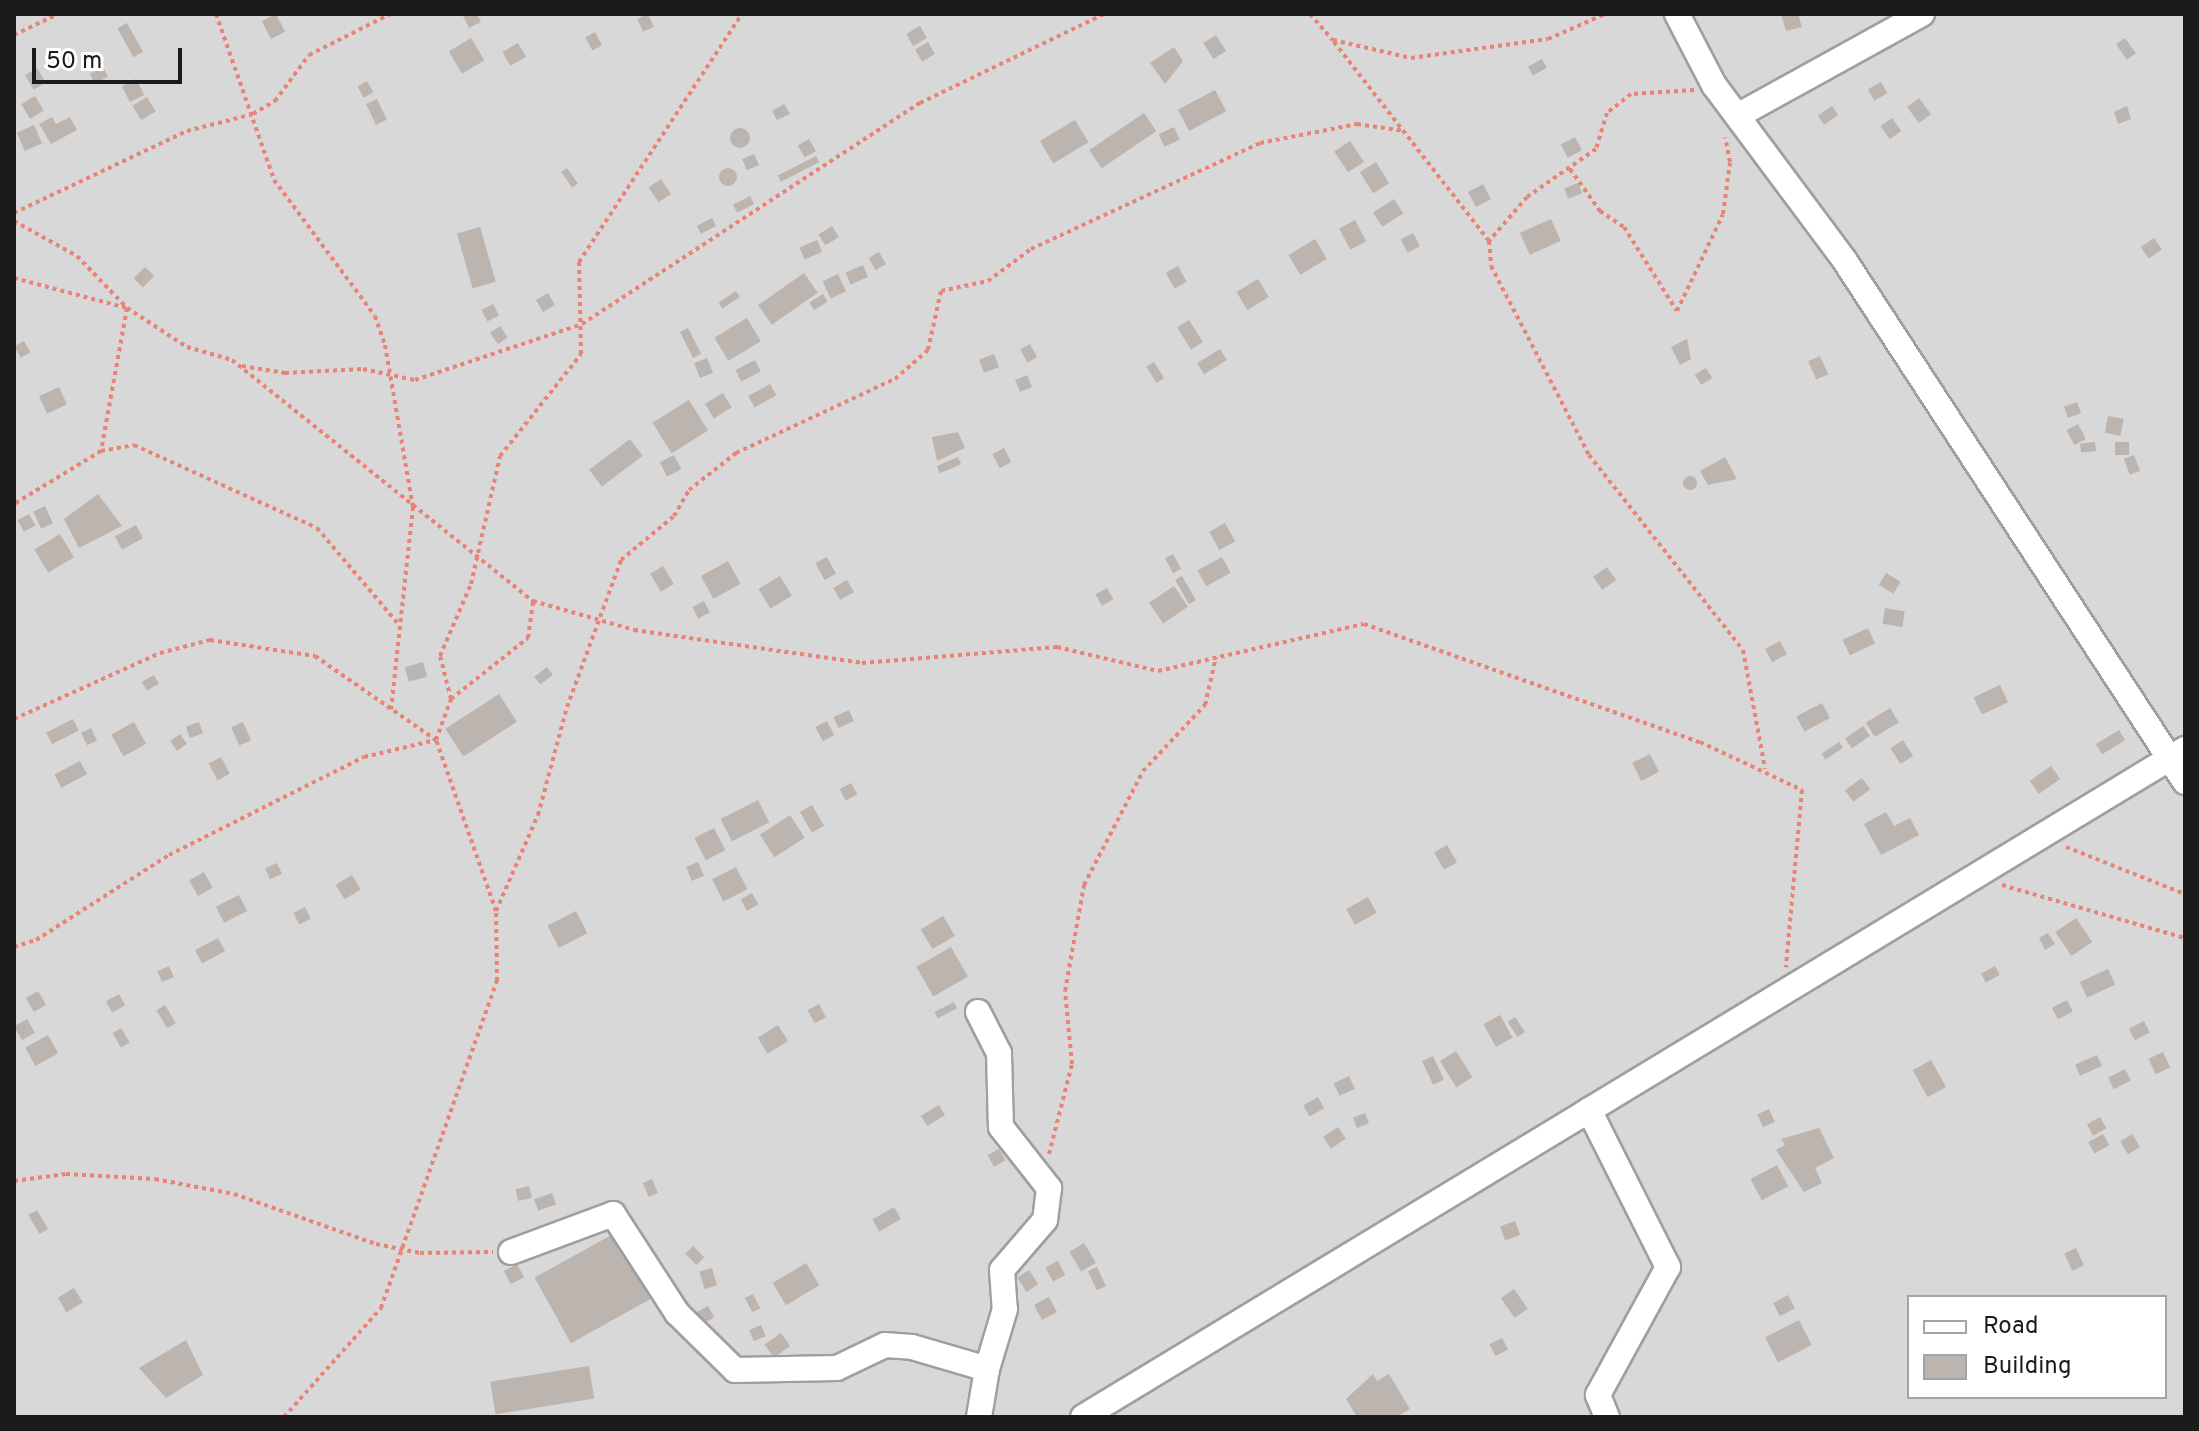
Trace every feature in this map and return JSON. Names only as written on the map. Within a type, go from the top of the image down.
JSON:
[{"type":"street","points":[[1677,14],[1731,123],[1845,261],[2177,754],[2185,782]]},
{"type":"street","points":[[1731,123],[1922,14]]},
{"type":"street","points":[[1083,1417],[1784,989],[2045,838],[2177,754]]},
{"type":"street","points":[[978,1012],[999,1053],[1001,1127],[1049,1188],[1045,1220],[1002,1270],[1005,1309],[987,1369],[979,1417]]},
{"type":"street","points":[[1589,1110],[1668,1267],[1598,1395],[1607,1417]]},
{"type":"street","points":[[511,1252],[613,1214],[677,1313],[735,1370],[837,1368],[885,1345],[987,1369]]},
{"type":"path","points":[[14,35],[58,14]]},
{"type":"path","points":[[216,14],[274,180],[375,316],[413,507],[391,710]]},
{"type":"path","points":[[14,213],[187,131],[253,114],[275,101],[309,55],[390,14]]},
{"type":"path","points":[[284,1417],[331,1357],[372,1320],[406,1250],[497,981],[496,911],[446,785],[436,740],[451,699],[440,656],[476,556],[500,456],[581,354],[579,262],[742,14]]},
{"type":"path","points":[[14,221],[77,256],[127,308],[187,347],[240,366],[388,376],[440,374],[582,324],[920,103],[1104,14]]},
{"type":"path","points":[[1310,14],[1489,241],[1491,266],[1589,455],[1743,650],[1765,771]]},
{"type":"path","points":[[1333,40],[1438,58],[1548,39],[1605,14]]},
{"type":"path","points":[[1489,241],[1527,197],[1596,149],[1607,113],[1631,94],[1714,85]]},
{"type":"path","points":[[1570,169],[1600,211],[1624,227],[1677,311],[1723,214],[1730,162],[1731,123]]},
{"type":"path","points":[[496,911],[538,815],[567,707],[603,621],[621,560],[674,516],[689,490],[736,453],[895,379],[928,350],[941,291],[988,281],[1031,249],[1260,143],[1357,124],[1404,131]]},
{"type":"path","points":[[14,278],[127,308]]},
{"type":"path","points":[[101,451],[127,308]]},
{"type":"path","points":[[240,366],[533,601],[603,621],[862,663],[1057,647],[1158,671],[1338,628],[1389,628],[1765,771],[1802,790],[1784,989]]},
{"type":"path","points":[[14,504],[101,451],[134,445],[284,507],[327,537],[400,626]]},
{"type":"path","points":[[451,699],[510,659],[528,638],[533,601]]},
{"type":"path","points":[[14,719],[160,653],[210,640],[315,656],[436,740]]},
{"type":"path","points":[[1049,1188],[1050,1146],[1072,1064],[1065,991],[1084,885],[1143,771],[1205,705],[1216,657]]},
{"type":"path","points":[[14,947],[36,940],[169,855],[364,757],[436,740]]},
{"type":"path","points":[[2045,838],[2185,894]]},
{"type":"path","points":[[1977,878],[2185,938]]},
{"type":"path","points":[[14,1181],[66,1174],[155,1179],[234,1194],[406,1250],[511,1252]]},
{"type":"shaded area","points":[[14,14],[2185,14],[2185,1417],[14,1417]]},
{"type":"building","points":[[276,14],[285,32],[271,39],[262,21]]},
{"type":"building","points":[[462,14],[477,14],[481,22],[469,28]]},
{"type":"building","points":[[648,14],[654,27],[643,32],[637,19]]},
{"type":"building","points":[[1781,14],[1798,14],[1802,27],[1786,31]]},
{"type":"building","points":[[127,23],[143,52],[133,57],[117,28]]},
{"type":"building","points":[[920,26],[927,38],[913,46],[906,34]]},
{"type":"building","points":[[595,32],[602,45],[592,50],[585,37]]},
{"type":"building","points":[[1216,35],[1226,51],[1213,59],[1203,43]]},
{"type":"building","points":[[471,38],[484,60],[462,74],[449,51]]},
{"type":"building","points":[[2125,38],[2136,54],[2127,60],[2116,44]]},
{"type":"building","points":[[928,42],[935,54],[922,62],[915,50]]},
{"type":"building","points":[[518,43],[526,57],[510,66],[502,52]]},
{"type":"building","points":[[1174,47],[1183,61],[1165,84],[1150,63]]},
{"type":"building","points":[[1542,59],[1547,68],[1533,76],[1528,67]]},
{"type":"building","points":[[103,67],[108,77],[95,84],[90,74]]},
{"type":"building","points":[[37,68],[46,83],[34,90],[25,75]]},
{"type":"building","points":[[136,79],[144,95],[130,102],[122,86]]},
{"type":"building","points":[[367,81],[373,92],[364,98],[357,86]]},
{"type":"building","points":[[1881,82],[1887,93],[1874,101],[1868,89]]},
{"type":"building","points":[[1215,90],[1226,111],[1189,131],[1178,110]]},
{"type":"building","points":[[35,96],[44,111],[30,119],[21,104]]},
{"type":"building","points":[[147,97],[156,112],[141,120],[132,106]]},
{"type":"building","points":[[1919,98],[1931,114],[1919,123],[1907,107]]},
{"type":"building","points":[[377,99],[387,120],[376,125],[366,104]]},
{"type":"building","points":[[784,104],[790,114],[777,120],[772,111]]},
{"type":"building","points":[[1832,106],[1838,115],[1824,125],[1818,116]]},
{"type":"building","points":[[2127,106],[2131,119],[2118,124],[2114,112]]},
{"type":"building","points":[[1144,113],[1156,131],[1102,168],[1089,150]]},
{"type":"building","points":[[52,117],[56,124],[70,117],[77,130],[51,144],[39,124]]},
{"type":"building","points":[[1892,118],[1901,131],[1890,139],[1881,126]]},
{"type":"building","points":[[1075,120],[1088,142],[1053,163],[1040,141]]},
{"type":"building","points":[[34,125],[42,143],[25,151],[17,133]]},
{"type":"building","points":[[1174,127],[1180,140],[1165,147],[1159,134]]},
{"type":"building","points":[[736,128],[744,128],[750,138],[744,148],[736,148],[730,142],[730,134]]},
{"type":"building","points":[[1575,137],[1582,150],[1568,158],[1561,145]]},
{"type":"building","points":[[809,139],[816,151],[805,158],[798,146]]},
{"type":"building","points":[[1350,141],[1364,162],[1348,172],[1334,152]]},
{"type":"building","points":[[754,154],[759,165],[747,170],[742,159]]},
{"type":"building","points":[[816,156],[819,162],[781,182],[778,176]]},
{"type":"building","points":[[1376,162],[1389,183],[1373,193],[1360,172]]},
{"type":"building","points":[[567,168],[578,184],[572,188],[561,172]]},
{"type":"building","points":[[724,168],[732,168],[737,177],[735,184],[724,186],[719,181],[719,173]]},
{"type":"building","points":[[661,179],[671,194],[659,202],[649,187]]},
{"type":"building","points":[[1578,183],[1582,193],[1568,199],[1564,189]]},
{"type":"building","points":[[1483,184],[1491,199],[1476,207],[1468,192]]},
{"type":"building","points":[[750,196],[754,204],[737,213],[733,205]]},
{"type":"building","points":[[1394,199],[1403,213],[1382,227],[1373,213]]},
{"type":"building","points":[[712,218],[716,226],[701,234],[697,226]]},
{"type":"building","points":[[1551,219],[1561,241],[1530,255],[1520,233]]},
{"type":"building","points":[[1355,220],[1366,241],[1350,250],[1339,228]]},
{"type":"building","points":[[832,226],[839,237],[825,246],[818,234]]},
{"type":"building","points":[[480,227],[496,282],[473,288],[457,234]]},
{"type":"building","points":[[1413,233],[1420,246],[1408,253],[1401,240]]},
{"type":"building","points":[[2154,238],[2162,250],[2149,259],[2141,247]]},
{"type":"building","points":[[1315,239],[1327,259],[1300,275],[1288,255]]},
{"type":"building","points":[[817,240],[822,252],[805,259],[800,247]]},
{"type":"building","points":[[879,252],[886,264],[876,270],[869,258]]},
{"type":"building","points":[[863,265],[868,277],[851,284],[846,272]]},
{"type":"building","points":[[1178,266],[1187,282],[1174,289],[1166,273]]},
{"type":"building","points":[[145,267],[154,276],[143,288],[134,278]]},
{"type":"building","points":[[804,273],[818,293],[772,325],[758,305]]},
{"type":"building","points":[[838,274],[846,291],[831,298],[823,281]]},
{"type":"building","points":[[1258,279],[1269,297],[1247,310],[1237,292]]},
{"type":"building","points":[[736,291],[740,297],[723,309],[719,303]]},
{"type":"building","points":[[548,293],[555,305],[543,312],[536,300]]},
{"type":"building","points":[[823,294],[828,302],[814,310],[809,302]]},
{"type":"building","points":[[493,304],[499,316],[487,321],[481,310]]},
{"type":"building","points":[[747,318],[761,341],[728,361],[714,338]]},
{"type":"building","points":[[1189,320],[1203,342],[1191,349],[1177,327]]},
{"type":"building","points":[[500,326],[508,338],[498,344],[490,333]]},
{"type":"building","points":[[688,328],[701,354],[693,358],[680,332]]},
{"type":"building","points":[[1687,339],[1691,359],[1680,365],[1671,347]]},
{"type":"building","points":[[24,341],[30,352],[21,358],[14,346]]},
{"type":"building","points":[[1030,344],[1037,357],[1027,362],[1020,349]]},
{"type":"building","points":[[1220,349],[1227,360],[1204,374],[1197,363]]},
{"type":"building","points":[[994,354],[999,367],[984,373],[979,360]]},
{"type":"building","points":[[1820,356],[1828,374],[1816,380],[1808,361]]},
{"type":"building","points":[[707,358],[713,373],[700,378],[694,363]]},
{"type":"building","points":[[755,360],[761,372],[741,382],[735,370]]},
{"type":"building","points":[[1154,362],[1164,378],[1156,383],[1146,367]]},
{"type":"building","points":[[1706,368],[1712,378],[1701,385],[1695,375]]},
{"type":"building","points":[[1027,375],[1032,387],[1020,392],[1015,380]]},
{"type":"building","points":[[770,384],[776,395],[754,407],[748,396]]},
{"type":"building","points":[[59,387],[67,404],[47,414],[39,396]]},
{"type":"building","points":[[723,393],[732,408],[714,418],[705,404]]},
{"type":"building","points":[[689,400],[708,431],[672,453],[653,423]]},
{"type":"building","points":[[2077,402],[2081,413],[2068,418],[2064,407]]},
{"type":"building","points":[[2108,416],[2124,419],[2120,436],[2105,433]]},
{"type":"building","points":[[2078,424],[2086,439],[2075,445],[2067,430]]},
{"type":"building","points":[[958,432],[965,448],[937,461],[932,437]]},
{"type":"building","points":[[630,439],[643,456],[602,486],[589,470]]},
{"type":"building","points":[[2095,442],[2096,451],[2081,453],[2080,444]]},
{"type":"building","points":[[2115,442],[2129,442],[2129,455],[2115,455]]},
{"type":"building","points":[[1004,448],[1011,462],[1000,468],[992,454]]},
{"type":"building","points":[[674,455],[681,469],[667,477],[660,462]]},
{"type":"building","points":[[2134,455],[2140,471],[2130,475],[2124,459]]},
{"type":"building","points":[[958,457],[961,464],[940,473],[937,466]]},
{"type":"building","points":[[1725,457],[1737,479],[1708,485],[1700,471]]},
{"type":"building","points":[[1690,476],[1697,483],[1690,490],[1683,483]]},
{"type":"building","points":[[98,494],[122,526],[79,548],[64,519]]},
{"type":"building","points":[[45,506],[53,523],[41,529],[33,511]]},
{"type":"building","points":[[29,514],[35,525],[24,532],[18,520]]},
{"type":"building","points":[[1225,523],[1235,541],[1219,550],[1209,532]]},
{"type":"building","points":[[136,525],[143,538],[122,550],[115,536]]},
{"type":"building","points":[[60,534],[74,557],[48,573],[34,549]]},
{"type":"building","points":[[1173,554],[1181,569],[1173,573],[1165,558]]},
{"type":"building","points":[[827,557],[836,574],[824,580],[816,563]]},
{"type":"building","points":[[1222,557],[1231,573],[1206,586],[1198,571]]},
{"type":"building","points":[[728,561],[741,584],[713,599],[701,576]]},
{"type":"building","points":[[663,566],[674,584],[661,592],[650,574]]},
{"type":"building","points":[[1607,567],[1616,580],[1602,590],[1593,577]]},
{"type":"building","points":[[1886,573],[1901,582],[1893,594],[1879,585]]},
{"type":"building","points":[[780,576],[792,596],[770,609],[759,589]]},
{"type":"building","points":[[1182,576],[1196,600],[1189,604],[1175,580]]},
{"type":"building","points":[[847,580],[854,592],[840,600],[833,588]]},
{"type":"building","points":[[1174,586],[1188,607],[1163,624],[1149,603]]},
{"type":"building","points":[[1107,588],[1113,599],[1102,606],[1096,594]]},
{"type":"building","points":[[704,601],[710,613],[698,618],[692,607]]},
{"type":"building","points":[[1885,608],[1905,611],[1902,627],[1882,624]]},
{"type":"building","points":[[1868,628],[1875,643],[1850,655],[1843,640]]},
{"type":"building","points":[[1780,641],[1787,654],[1772,662],[1765,649]]},
{"type":"building","points":[[423,662],[427,676],[409,682],[405,667]]},
{"type":"building","points":[[547,667],[553,675],[540,685],[534,677]]},
{"type":"building","points":[[154,675],[159,684],[147,691],[142,682]]},
{"type":"building","points":[[2000,685],[2008,702],[1982,714],[1974,697]]},
{"type":"building","points":[[499,694],[517,722],[463,757],[445,729]]},
{"type":"building","points":[[1822,703],[1830,718],[1804,732],[1796,717]]},
{"type":"building","points":[[1890,708],[1899,723],[1875,737],[1866,722]]},
{"type":"building","points":[[849,710],[854,721],[838,728],[833,717]]},
{"type":"building","points":[[73,719],[79,731],[52,744],[46,733]]},
{"type":"building","points":[[827,721],[834,735],[823,741],[815,727]]},
{"type":"building","points":[[134,722],[146,744],[123,756],[111,735]]},
{"type":"building","points":[[199,722],[203,733],[190,738],[186,727]]},
{"type":"building","points":[[243,722],[251,740],[239,746],[231,727]]},
{"type":"building","points":[[1863,726],[1870,736],[1852,748],[1845,739]]},
{"type":"building","points":[[91,728],[97,741],[87,745],[81,733]]},
{"type":"building","points":[[2119,730],[2125,740],[2102,754],[2096,744]]},
{"type":"building","points":[[180,734],[187,744],[177,751],[170,741]]},
{"type":"building","points":[[1903,740],[1913,756],[1900,764],[1890,748]]},
{"type":"building","points":[[1839,742],[1843,748],[1826,760],[1822,754]]},
{"type":"building","points":[[1650,754],[1659,772],[1641,781],[1632,763]]},
{"type":"building","points":[[221,757],[230,774],[218,780],[209,764]]},
{"type":"building","points":[[80,761],[87,774],[61,788],[54,775]]},
{"type":"building","points":[[2051,766],[2060,779],[2039,794],[2030,781]]},
{"type":"building","points":[[1862,778],[1870,789],[1853,802],[1845,790]]},
{"type":"building","points":[[851,783],[857,794],[846,801],[840,789]]},
{"type":"building","points":[[758,800],[769,822],[732,841],[721,819]]},
{"type":"building","points":[[812,805],[824,826],[812,833],[800,812]]},
{"type":"building","points":[[1886,812],[1894,826],[1910,818],[1919,835],[1881,855],[1864,824]]},
{"type":"building","points":[[790,815],[805,838],[775,857],[760,835]]},
{"type":"building","points":[[714,828],[725,850],[706,860],[694,838]]},
{"type":"building","points":[[1447,845],[1457,862],[1444,870],[1434,853]]},
{"type":"building","points":[[698,862],[704,876],[692,881],[686,867]]},
{"type":"building","points":[[277,863],[282,874],[270,879],[265,868]]},
{"type":"building","points":[[736,867],[747,889],[723,902],[712,879]]},
{"type":"building","points":[[204,872],[213,888],[198,896],[189,880]]},
{"type":"building","points":[[352,875],[361,890],[344,899],[336,885]]},
{"type":"building","points":[[752,893],[758,904],[747,911],[741,899]]},
{"type":"building","points":[[239,895],[247,911],[224,923],[216,907]]},
{"type":"building","points":[[1368,897],[1377,913],[1355,925],[1346,909]]},
{"type":"building","points":[[305,907],[311,919],[299,924],[293,913]]},
{"type":"building","points":[[576,911],[587,933],[559,948],[547,926]]},
{"type":"building","points":[[943,916],[955,936],[933,949],[921,929]]},
{"type":"building","points":[[2076,918],[2092,942],[2071,956],[2055,932]]},
{"type":"building","points":[[2048,933],[2055,944],[2045,950],[2039,938]]},
{"type":"building","points":[[218,938],[225,951],[202,963],[195,950]]},
{"type":"building","points":[[951,947],[968,976],[933,996],[916,967]]},
{"type":"building","points":[[169,966],[174,977],[162,982],[157,971]]},
{"type":"building","points":[[1995,966],[2000,975],[1986,983],[1981,974]]},
{"type":"building","points":[[2108,969],[2115,984],[2087,998],[2080,982]]},
{"type":"building","points":[[38,991],[46,1005],[34,1012],[26,998]]},
{"type":"building","points":[[119,994],[125,1005],[112,1013],[106,1001]]},
{"type":"building","points":[[2067,1000],[2073,1012],[2058,1019],[2052,1008]]},
{"type":"building","points":[[954,1002],[957,1008],[938,1018],[934,1012]]},
{"type":"building","points":[[819,1004],[826,1017],[815,1023],[808,1010]]},
{"type":"building","points":[[165,1005],[176,1023],[167,1028],[156,1010]]},
{"type":"building","points":[[1500,1015],[1513,1038],[1496,1047],[1483,1024]]},
{"type":"building","points":[[1515,1017],[1525,1032],[1518,1037],[1508,1022]]},
{"type":"building","points":[[27,1019],[35,1033],[22,1040],[14,1026]]},
{"type":"building","points":[[2144,1021],[2150,1033],[2135,1040],[2129,1029]]},
{"type":"building","points":[[778,1025],[788,1041],[768,1054],[758,1038]]},
{"type":"building","points":[[121,1028],[130,1043],[121,1048],[112,1033]]},
{"type":"building","points":[[48,1035],[58,1053],[35,1066],[25,1048]]},
{"type":"building","points":[[1456,1051],[1472,1077],[1456,1087],[1440,1061]]},
{"type":"building","points":[[2163,1052],[2170,1067],[2156,1074],[2148,1059]]},
{"type":"building","points":[[2097,1055],[2102,1066],[2080,1076],[2075,1065]]},
{"type":"building","points":[[1433,1056],[1444,1080],[1433,1085],[1422,1061]]},
{"type":"building","points":[[1931,1060],[1946,1087],[1928,1097],[1913,1070]]},
{"type":"building","points":[[2125,1069],[2131,1081],[2114,1089],[2108,1078]]},
{"type":"building","points":[[1349,1076],[1355,1089],[1340,1096],[1334,1083]]},
{"type":"building","points":[[1318,1097],[1324,1108],[1309,1117],[1303,1105]]},
{"type":"building","points":[[939,1105],[945,1115],[927,1126],[921,1116]]},
{"type":"building","points":[[1769,1109],[1775,1122],[1763,1127],[1757,1114]]},
{"type":"building","points":[[1365,1113],[1369,1123],[1357,1128],[1353,1118]]},
{"type":"building","points":[[2100,1117],[2106,1128],[2093,1136],[2087,1124]]},
{"type":"building","points":[[1338,1127],[1346,1139],[1331,1149],[1323,1137]]},
{"type":"building","points":[[1819,1128],[1834,1158],[1815,1168],[1822,1183],[1804,1192],[1776,1150],[1785,1145],[1781,1139]]},
{"type":"building","points":[[2103,1134],[2109,1145],[2094,1154],[2088,1142]]},
{"type":"building","points":[[2132,1134],[2140,1147],[2128,1154],[2120,1141]]},
{"type":"building","points":[[999,1149],[1005,1160],[994,1167],[988,1155]]},
{"type":"building","points":[[1777,1165],[1788,1186],[1762,1200],[1751,1179]]},
{"type":"building","points":[[652,1179],[658,1193],[649,1197],[643,1183]]},
{"type":"building","points":[[529,1186],[532,1198],[518,1201],[515,1189]]},
{"type":"building","points":[[552,1193],[556,1204],[538,1211],[534,1199]]},
{"type":"building","points":[[894,1207],[901,1219],[879,1232],[872,1220]]},
{"type":"building","points":[[37,1210],[48,1229],[39,1234],[28,1215]]},
{"type":"building","points":[[1515,1221],[1520,1235],[1505,1241],[1500,1226]]},
{"type":"building","points":[[615,1233],[651,1299],[571,1343],[535,1278]]},
{"type":"building","points":[[1084,1243],[1096,1263],[1081,1271],[1069,1252]]},
{"type":"building","points":[[693,1246],[704,1257],[697,1265],[685,1254]]},
{"type":"building","points":[[2076,1248],[2084,1265],[2072,1271],[2064,1253]]},
{"type":"building","points":[[1058,1261],[1065,1275],[1053,1282],[1046,1267]]},
{"type":"building","points":[[806,1263],[819,1285],[786,1305],[773,1283]]},
{"type":"building","points":[[517,1264],[524,1277],[511,1284],[504,1271]]},
{"type":"building","points":[[1097,1267],[1106,1286],[1097,1290],[1088,1271]]},
{"type":"building","points":[[712,1268],[717,1285],[704,1289],[700,1272]]},
{"type":"building","points":[[1029,1270],[1038,1284],[1027,1292],[1017,1278]]},
{"type":"building","points":[[74,1288],[83,1303],[66,1312],[58,1298]]},
{"type":"building","points":[[1514,1289],[1528,1309],[1515,1318],[1501,1298]]},
{"type":"building","points":[[753,1294],[760,1308],[752,1312],[745,1298]]},
{"type":"building","points":[[1788,1295],[1795,1308],[1780,1316],[1773,1303]]},
{"type":"building","points":[[1049,1297],[1057,1312],[1042,1320],[1034,1305]]},
{"type":"building","points":[[708,1306],[714,1317],[703,1324],[697,1312]]},
{"type":"building","points":[[1799,1320],[1812,1345],[1778,1362],[1765,1337]]},
{"type":"building","points":[[761,1325],[766,1336],[754,1341],[749,1330]]},
{"type":"building","points":[[781,1333],[790,1346],[774,1358],[765,1344]]},
{"type":"building","points":[[1502,1338],[1508,1350],[1495,1356],[1490,1344]]},
{"type":"building","points":[[186,1340],[203,1375],[166,1398],[139,1368]]},
{"type":"building","points":[[589,1366],[594,1399],[495,1414],[490,1382]]},
{"type":"building","points":[[1373,1374],[1377,1381],[1389,1374],[1410,1409],[1396,1417],[1357,1417],[1346,1399]]}]
